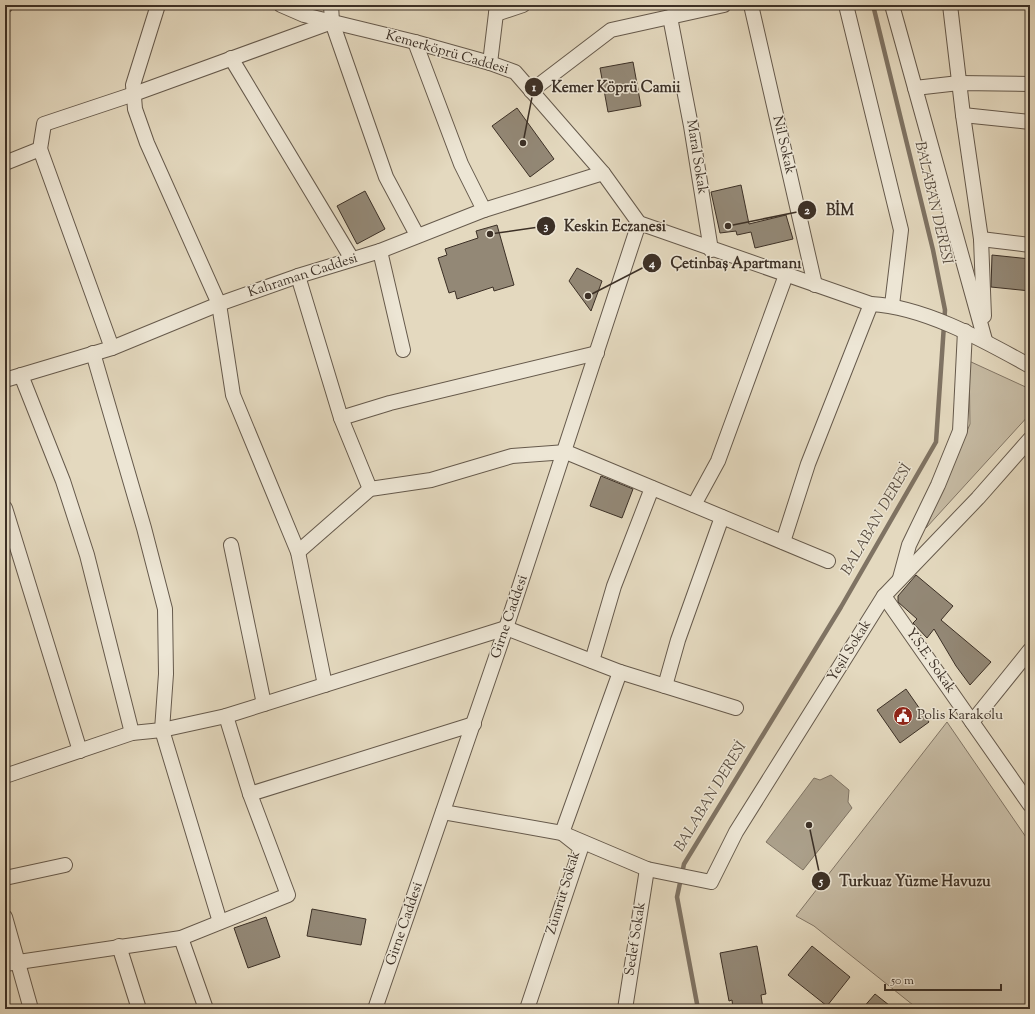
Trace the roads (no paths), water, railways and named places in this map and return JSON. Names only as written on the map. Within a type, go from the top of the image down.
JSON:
[{"type":"street","points":[[158,5],[133,85],[135,109],[147,143],[219,304],[233,395],[298,552],[325,685]]},
{"type":"street","name":"Kemerköprü Caddesi","points":[[281,5],[304,15],[415,42],[490,63],[515,72],[602,173],[639,224]]},
{"type":"street","points":[[331,5],[332,22],[386,177],[418,235]]},
{"type":"street","points":[[490,63],[497,9],[523,5]]},
{"type":"street","points":[[531,91],[610,30],[724,5]]},
{"type":"street","name":"Nil Sokak","points":[[751,5],[815,285]]},
{"type":"street","points":[[846,5],[901,230],[892,305]]},
{"type":"street","points":[[892,5],[985,340]]},
{"type":"street","points":[[950,5],[963,115],[981,239],[985,340]]},
{"type":"street","name":"Maral Sokak","points":[[670,17],[691,126],[711,250]]},
{"type":"street","points":[[112,348],[40,150],[44,124],[134,94],[332,22]]},
{"type":"street","points":[[415,42],[461,164],[484,210]]},
{"type":"street","points":[[231,58],[352,259]]},
{"type":"street","points":[[915,88],[959,83],[1030,84]]},
{"type":"street","points":[[963,115],[1030,122]]},
{"type":"street","points":[[5,163],[40,150]]},
{"type":"street","name":"Kahraman Caddesi","points":[[5,380],[112,348],[219,304],[298,276],[380,251],[484,210],[602,173]]},
{"type":"street","points":[[639,224],[871,304],[892,305],[960,329],[985,340],[1030,366]]},
{"type":"street","name":"Girne Caddesi","points":[[375,1009],[474,724],[566,452],[639,224]]},
{"type":"street","points":[[981,239],[1030,244]]},
{"type":"street","points":[[380,251],[403,350]]},
{"type":"street","points":[[694,505],[718,460],[786,275]]},
{"type":"street","points":[[298,276],[341,418],[370,489]]},
{"type":"street","points":[[783,542],[808,464],[871,304]]},
{"type":"street","points":[[899,580],[909,545],[938,485],[960,431],[960,329]]},
{"type":"street","points":[[93,353],[144,528],[165,609],[166,674],[162,730],[220,922]]},
{"type":"street","points":[[341,418],[390,403],[597,353]]},
{"type":"street","points":[[21,375],[63,481],[88,555],[132,734]]},
{"type":"street","name":"Yeşil Sokak","points":[[647,868],[665,874],[711,882],[736,832],[884,596],[978,498],[1030,439]]},
{"type":"street","points":[[298,552],[370,489],[431,480],[512,456],[566,452],[828,561]]},
{"type":"street","points":[[592,661],[614,586],[652,488]]},
{"type":"street","points":[[5,508],[80,751]]},
{"type":"street","points":[[665,686],[678,640],[722,517]]},
{"type":"street","points":[[231,545],[264,704]]},
{"type":"street","name":"Y.S.E. Sokak","points":[[884,596],[1030,805]]},
{"type":"street","points":[[5,776],[132,734],[162,730],[226,716],[506,628],[620,672],[736,708]]},
{"type":"street","points":[[972,722],[1030,650]]},
{"type":"street","name":"Zümrüt Sokak","points":[[526,1009],[581,848],[562,833],[620,672]]},
{"type":"street","points":[[11,963],[181,938],[288,895],[250,794],[226,716]]},
{"type":"street","points":[[250,794],[474,724]]},
{"type":"street","points":[[443,812],[562,833],[647,868]]},
{"type":"street","points":[[5,878],[65,865]]},
{"type":"street","name":"Sedef Sokak","points":[[625,1009],[647,868]]},
{"type":"street","points":[[5,917],[11,963],[31,1009]]},
{"type":"street","points":[[181,938],[206,1009]]},
{"type":"street","points":[[119,946],[139,1009]]},
{"type":"waterway","name":"BALABAN DERESİ","points":[[698,1009],[677,897],[684,864],[841,607],[936,442],[945,310],[933,250],[873,5]]},
{"type":"place","name":"Kemer Köprü Camii","points":[[523,143]]},
{"type":"place","name":"BİM","points":[[728,226]]},
{"type":"place","name":"Keskin Eczanesi","points":[[490,234]]},
{"type":"place","name":"Çetinbaş Apartmanı","points":[[588,296]]},
{"type":"place","name":"Polis Karakolu","points":[[903,716]]},
{"type":"place","name":"Turkuaz Yüzme Havuzu","points":[[809,825]]}]
